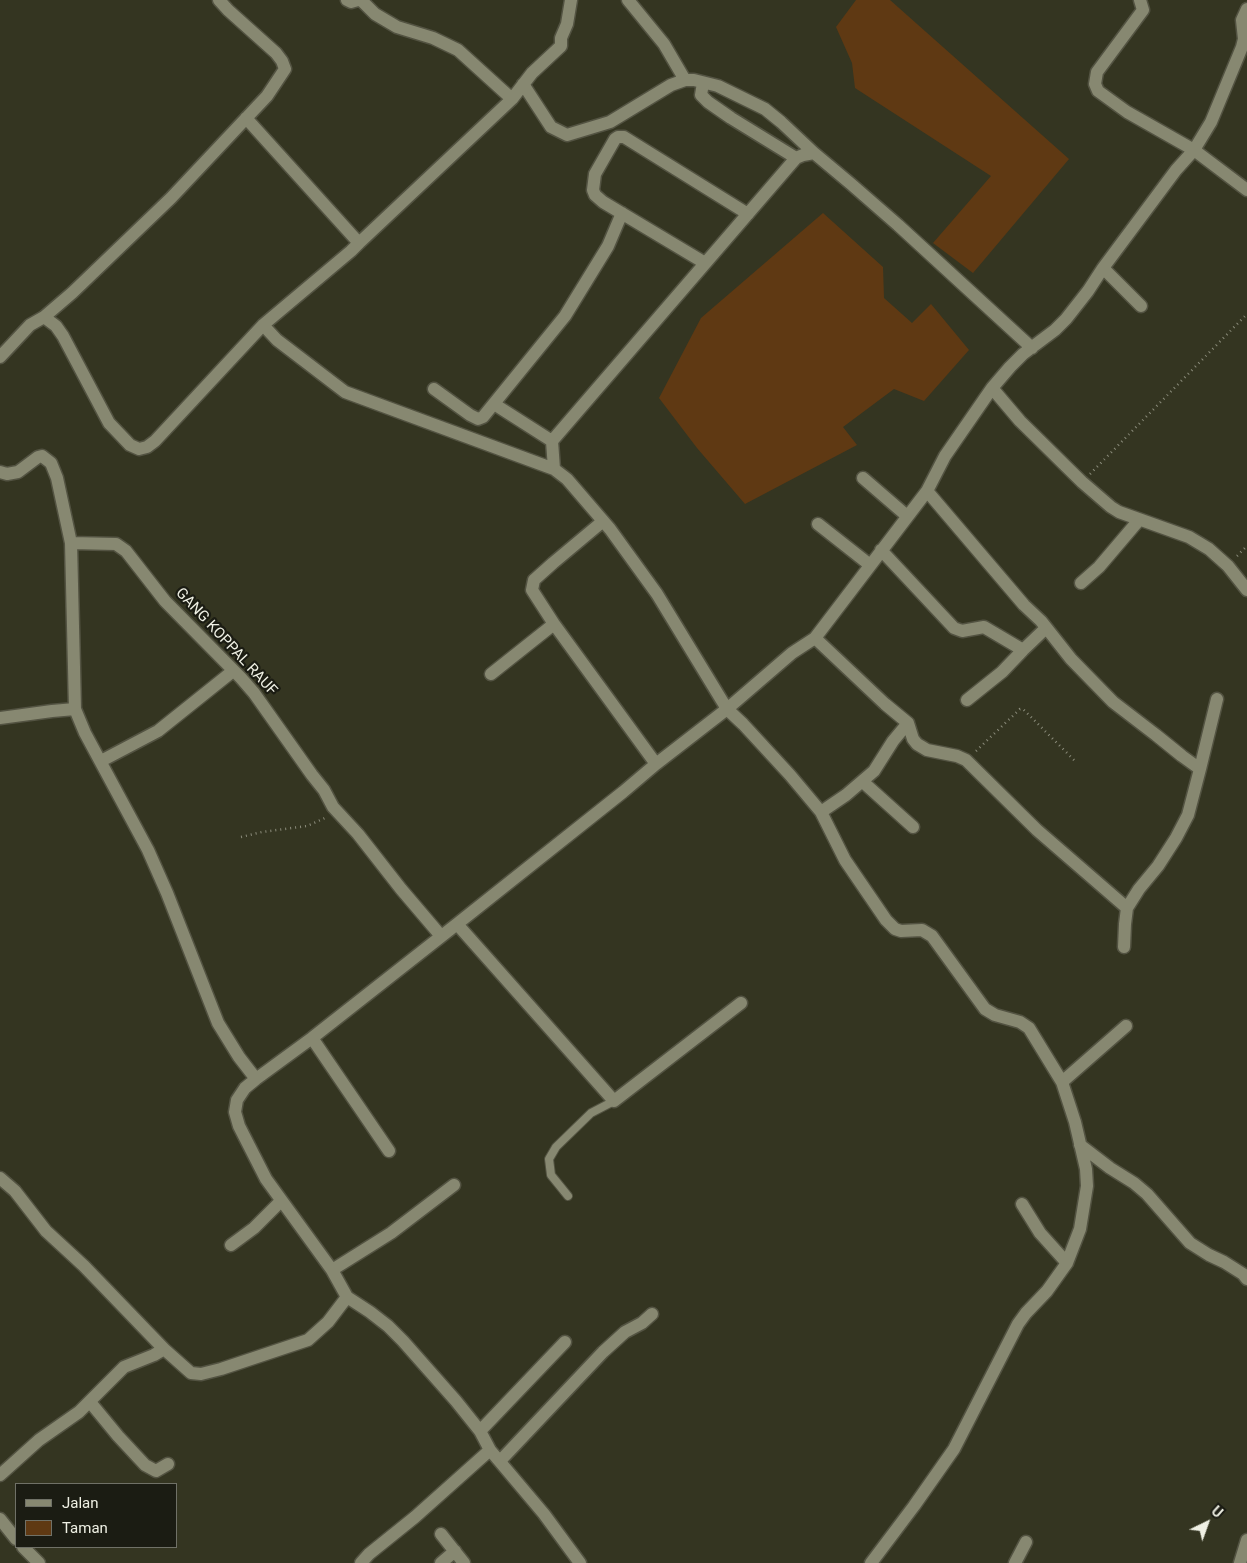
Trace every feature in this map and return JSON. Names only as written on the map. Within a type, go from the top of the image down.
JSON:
[{"type":"street","points":[[0,357],[30,325],[44,317],[72,294],[171,198],[267,96],[285,69],[276,53],[219,0]]},
{"type":"street","points":[[347,0],[351,2],[360,0],[375,14],[398,27],[433,38],[458,50],[512,99]]},
{"type":"street","points":[[44,317],[56,326],[63,336],[109,423],[130,445],[139,449],[147,447],[263,325],[339,262],[512,99],[532,72],[561,46],[571,0]]},
{"type":"street","points":[[628,0],[664,44],[685,80]]},
{"type":"street","points":[[1140,0],[1143,10],[1101,64],[1097,72],[1095,84],[1098,91],[1127,112],[1194,150],[1247,190]]},
{"type":"street","points":[[580,1563],[544,1514],[490,1450],[480,1431],[404,1341],[370,1312],[347,1297],[332,1270],[266,1179],[239,1126],[235,1112],[237,1100],[256,1079],[312,1038],[457,924],[656,764],[727,710],[792,653],[815,638],[926,491],[945,456],[992,388],[1023,354],[1055,330],[1066,319],[1176,170],[1194,150],[1211,122],[1242,47],[1244,39],[1242,20],[1247,9]]},
{"type":"street","points":[[523,84],[551,127],[567,135],[610,122],[671,85],[685,80],[694,80],[718,86],[765,109],[898,225],[1032,348]]},
{"type":"street","points":[[703,83],[701,94],[708,102],[796,158]]},
{"type":"street","points":[[246,118],[359,242]]},
{"type":"street","points":[[705,262],[603,202],[595,195],[593,190],[595,174],[615,138],[621,136],[748,214]]},
{"type":"street","points":[[554,469],[552,441],[796,158],[814,153]]},
{"type":"street","points":[[434,389],[470,415],[478,419],[483,416],[565,316],[608,246],[622,213]]},
{"type":"street","points":[[1103,268],[1141,306]]},
{"type":"street","points":[[263,325],[292,351],[345,392],[554,469],[567,479],[628,553],[657,594],[727,710],[743,724],[821,812],[846,860],[890,925],[901,931],[922,930],[932,936],[985,1008],[995,1015],[1020,1022],[1029,1028],[1062,1082],[1071,1108],[1086,1169],[1087,1186],[1080,1229],[1067,1263],[1047,1291],[1018,1324],[954,1448],[914,1506],[870,1563]]},
{"type":"street","points":[[992,388],[1020,421],[1082,482],[1119,512],[1189,537],[1209,549],[1228,566],[1247,590]]},
{"type":"street","points":[[494,404],[552,441]]},
{"type":"street","points":[[0,472],[7,474],[18,472],[38,456],[42,456],[51,463],[57,478],[71,543],[75,709],[148,850],[218,1023],[239,1057],[256,1079]]},
{"type":"street","points":[[864,478],[907,516]]},
{"type":"street","points":[[926,491],[1071,659],[1113,702],[1200,769]]},
{"type":"street","points":[[1081,584],[1116,548],[1138,520]]},
{"type":"street","points":[[602,522],[534,580],[532,590],[554,624],[656,764]]},
{"type":"street","points":[[818,524],[870,564]]},
{"type":"street","name":"GANG KOPPAL RAUF","points":[[71,543],[116,544],[126,551],[165,601],[241,678],[266,708],[295,752],[324,790],[333,807],[358,834],[441,936]]},
{"type":"street","points":[[881,550],[954,628],[962,631],[984,628],[991,630],[1022,650]]},
{"type":"street","points":[[491,674],[554,624]]},
{"type":"street","points":[[967,700],[1002,672],[1046,628]]},
{"type":"street","points":[[815,638],[908,723],[913,739],[917,744],[927,750],[957,756],[966,760],[1038,830],[1127,908]]},
{"type":"street","points":[[101,761],[158,731],[233,671]]},
{"type":"street","points":[[1124,947],[1127,908],[1139,889],[1158,866],[1188,815],[1216,699]]},
{"type":"street","points":[[0,718],[75,709]]},
{"type":"street","points":[[821,812],[846,796],[874,771],[893,741],[908,723]]},
{"type":"street","points":[[862,782],[913,827]]},
{"type":"street","points":[[457,924],[614,1100],[741,1003]]},
{"type":"street","points":[[1062,1082],[1126,1026]]},
{"type":"street","points":[[312,1038],[389,1151]]},
{"type":"street","points":[[1080,1145],[1147,1194],[1190,1243],[1224,1262],[1243,1274],[1247,1279]]},
{"type":"street","points":[[0,1178],[15,1191],[46,1230],[84,1266],[164,1349],[191,1373],[201,1374],[220,1369],[308,1340],[328,1322],[347,1297]]},
{"type":"street","points":[[332,1270],[391,1233],[454,1185]]},
{"type":"street","points":[[231,1245],[254,1228],[281,1201]]},
{"type":"street","points":[[1022,1204],[1040,1233],[1067,1263]]},
{"type":"street","points":[[500,1461],[603,1352],[625,1332],[642,1323],[652,1314]]},
{"type":"street","points":[[480,1431],[565,1342]]},
{"type":"street","points":[[0,1475],[39,1440],[69,1421],[124,1367],[164,1349]]},
{"type":"street","points":[[90,1402],[145,1465],[156,1471],[168,1464]]},
{"type":"street","points":[[361,1563],[490,1450]]},
{"type":"street","points":[[0,1520],[15,1538]]},
{"type":"street","points":[[441,1534],[464,1563]]},
{"type":"street","points":[[1240,1563],[1247,1540]]},
{"type":"street","points":[[1015,1563],[1026,1542]]},
{"type":"street","points":[[24,1548],[39,1563]]},
{"type":"street","points":[[441,1563],[455,1551]]},
{"type":"lane","points":[[568,1196],[551,1175],[549,1159],[556,1147],[591,1113],[614,1100]]},
{"type":"path","points":[[1082,482],[1247,314]]},
{"type":"path","points":[[966,760],[1020,709],[1023,709],[1075,761]]},
{"type":"path","points":[[241,837],[307,826],[328,817],[333,807]]},
{"type":"green space","points":[[856,0],[890,0],[1069,159],[973,273],[933,243],[991,176],[855,88],[852,63],[836,27]]},
{"type":"green space","points":[[823,213],[883,267],[884,298],[912,323],[931,304],[969,350],[924,401],[894,389],[843,427],[857,445],[745,504],[697,448],[659,398],[701,318]]}]
